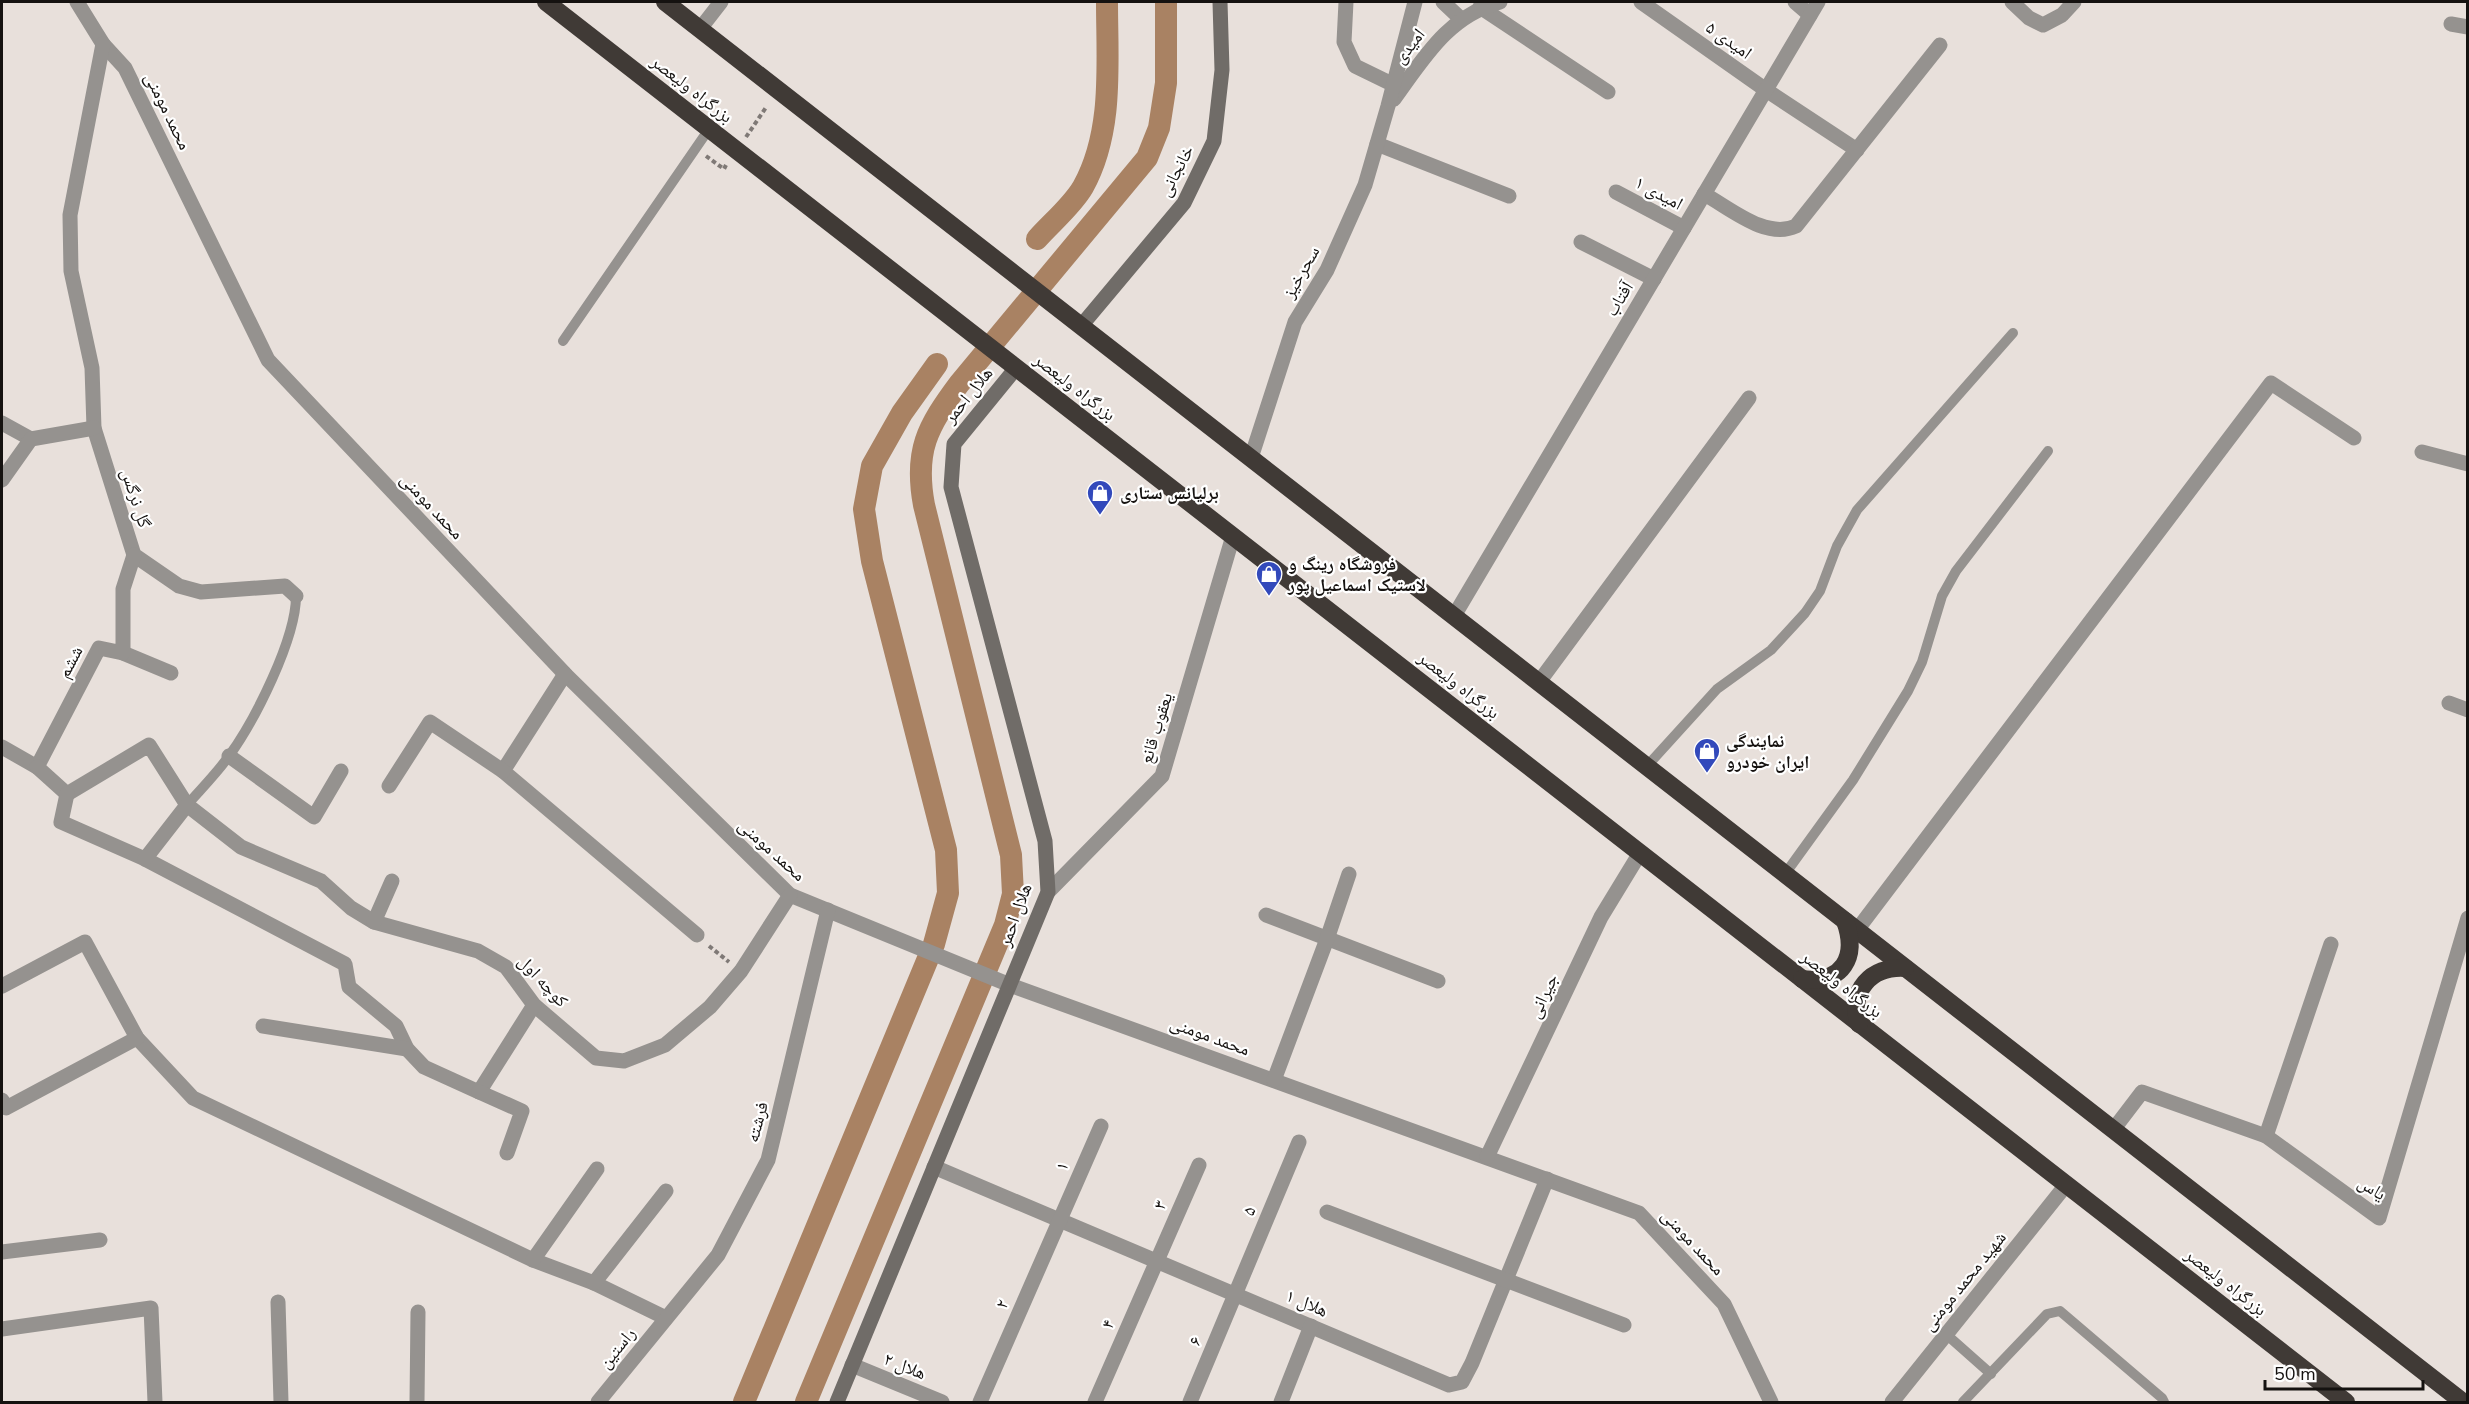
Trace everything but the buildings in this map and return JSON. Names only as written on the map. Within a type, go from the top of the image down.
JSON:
[{"type":"highway","name":"بزرگراه ولیعصر","points":[[546,2],[2346,1402]]},
{"type":"highway","points":[[665,2],[2463,1402]]},
{"type":"highway","points":[[1802,979],[1829,977],[1847,961],[1851,925]]},
{"type":"highway","points":[[1859,1024],[1856,1000],[1859,991],[1883,969],[1905,968]]},
{"type":"main road","name":"خانجانی","points":[[1082,326],[1184,203],[1214,141],[1222,70],[1220,2]]},
{"type":"main road","name":"هلال احمر","points":[[837,1402],[934,1167],[1003,982],[1048,892],[1045,842],[951,487],[954,444],[1016,368]]},
{"type":"street","name":"محمد مومنی","points":[[77,2],[103,44],[125,68],[268,360],[565,674],[790,895],[1003,982],[1639,1213],[1724,1304],[1771,1402]]},
{"type":"street","points":[[700,29],[721,2]]},
{"type":"street","points":[[1346,2],[1344,42],[1355,66],[1394,85]]},
{"type":"street","name":"سحرخیز","points":[[1251,458],[1295,322],[1327,270],[1365,185],[1394,85],[1414,2]]},
{"type":"street","points":[[1443,2],[1461,19]]},
{"type":"street","name":"امیدی","points":[[1388,106],[1453,24],[1480,7],[1500,2]]},
{"type":"street","name":"امیدی ۵","points":[[1641,2],[1766,90],[1857,150]]},
{"type":"street","points":[[1795,2],[1814,8]]},
{"type":"street","points":[[2012,2],[2029,18],[2043,25],[2062,15],[2074,2]]},
{"type":"street","points":[[1480,7],[1608,92]]},
{"type":"street","name":"آفتاب","points":[[1454,616],[1814,8]]},
{"type":"street","points":[[2451,24],[2468,27]]},
{"type":"street","name":"گل نرگس","points":[[103,44],[70,215],[71,271],[92,368],[94,428],[134,555],[179,586],[201,592],[285,586],[296,596]]},
{"type":"street","points":[[1704,194],[1767,229],[1787,230],[1796,226],[1940,45]]},
{"type":"street","points":[[1377,144],[1509,196]]},
{"type":"street","name":"امیدی ۱","points":[[1616,192],[1684,228]]},
{"type":"street","points":[[1581,242],[1654,279]]},
{"type":"street","points":[[1851,925],[2271,383],[2354,438]]},
{"type":"street","points":[[1539,682],[1749,398]]},
{"type":"street","points":[[2,423],[31,439],[94,428]]},
{"type":"street","points":[[2,480],[31,439]]},
{"type":"street","points":[[2422,452],[2468,464]]},
{"type":"street","name":"یعقوب قانع","points":[[1048,892],[1162,776],[1233,536]]},
{"type":"street","points":[[134,555],[123,589],[123,653],[171,673]]},
{"type":"street","name":"ششم","points":[[37,767],[99,648],[123,653]]},
{"type":"street","points":[[502,771],[565,674]]},
{"type":"street","points":[[2449,703],[2468,710]]},
{"type":"street","points":[[389,786],[430,722],[502,771],[697,935]]},
{"type":"street","name":"کوچه اول","points":[[67,794],[148,745],[187,805],[241,847],[321,881],[351,908],[374,922],[478,951],[506,967],[534,1005],[596,1058],[624,1061],[665,1045],[710,1007],[741,971],[790,895]]},
{"type":"street","points":[[2,747],[37,767],[67,794],[61,822],[145,859],[345,964],[349,987],[396,1026],[407,1049],[424,1067],[522,1111],[507,1153]]},
{"type":"street","points":[[229,756],[314,818],[341,771]]},
{"type":"street","points":[[145,859],[187,805]]},
{"type":"street","name":"جیرانی","points":[[1487,1157],[1601,917],[1640,853]]},
{"type":"street","points":[[1274,1080],[1327,939],[1348,874]]},
{"type":"street","points":[[374,922],[392,881]]},
{"type":"street","name":"فرشته","points":[[666,1318],[718,1255],[768,1161],[828,910]]},
{"type":"street","points":[[1266,915],[1438,981]]},
{"type":"street","name":"یاس","points":[[2114,1130],[2142,1092],[2266,1136],[2379,1218],[2468,918]]},
{"type":"street","points":[[2,986],[85,942],[137,1038],[192,1098],[533,1260],[594,1283],[666,1318]]},
{"type":"street","points":[[2266,1136],[2331,944]]},
{"type":"street","points":[[479,1092],[534,1005]]},
{"type":"street","points":[[263,1026],[407,1049]]},
{"type":"street","points":[[2,1100],[6,1108],[137,1038]]},
{"type":"street","name":"۱","points":[[1059,1220],[1101,1126]]},
{"type":"street","name":"۵","points":[[1235,1295],[1299,1142]]},
{"type":"street","name":"۳","points":[[1157,1262],[1199,1165]]},
{"type":"street","name":"هلال ۱","points":[[934,1167],[1449,1385],[1462,1382],[1547,1179]]},
{"type":"street","points":[[533,1260],[597,1169]]},
{"type":"street","name":"شهید محمد مومنی","points":[[1892,1402],[2066,1185]]},
{"type":"street","points":[[594,1283],[666,1191]]},
{"type":"street","points":[[1327,1212],[1624,1325]]},
{"type":"street","name":"۲","points":[[980,1402],[1059,1220]]},
{"type":"street","points":[[2,1252],[100,1240]]},
{"type":"street","name":"۴","points":[[1095,1402],[1157,1262]]},
{"type":"street","name":"۶","points":[[1190,1402],[1235,1295]]},
{"type":"street","points":[[278,1302],[281,1402]]},
{"type":"street","points":[[2,1329],[151,1308],[155,1402]]},
{"type":"street","points":[[417,1402],[418,1312]]},
{"type":"street","name":"راستین","points":[[598,1402],[666,1318]]},
{"type":"street","points":[[1281,1402],[1311,1326]]},
{"type":"street","name":"هلال ۲","points":[[852,1365],[942,1402]]},
{"type":"lane","points":[[563,341],[709,129]]},
{"type":"lane","points":[[1647,766],[1716,689],[1771,650],[1805,613],[1820,591],[1837,546],[1857,510],[2013,333]]},
{"type":"lane","points":[[1785,874],[1853,780],[1908,691],[1922,662],[1942,596],[1956,571],[2048,451]]},
{"type":"lane","name":"گل نرگس","points":[[187,805],[229,756],[251,719],[277,666],[296,615],[296,596]]},
{"type":"lane","points":[[1963,1402],[2047,1314],[2060,1311],[2162,1398],[2163,1402]]},
{"type":"lane","points":[[1947,1335],[1991,1374]]},
{"type":"path","points":[[743,140],[770,102]]},
{"type":"path","points":[[706,156],[724,169],[730,159]]},
{"type":"path","points":[[697,935],[741,971]]},
{"type":"waterway","points":[[1037,239],[1067,208],[1083,187],[1100,143],[1107,96],[1107,2]]},
{"type":"waterway","points":[[806,1402],[1005,925],[1013,894],[1011,855],[924,505],[921,486],[922,454],[931,427],[959,384],[1147,158],[1159,128],[1166,83],[1166,2]]},
{"type":"waterway","points":[[744,1402],[934,944],[948,893],[946,850],[872,561],[864,509],[872,466],[902,413],[937,364]]},
{"type":"place","name":"برلیانس ستاری","points":[[1100,516]]},
{"type":"place","name":"فروشگاه رینگ و لاستیک اسماعیل پور","points":[[1269,597]]},
{"type":"place","name":"نمایندگی ایران خودرو","points":[[1707,774]]}]
